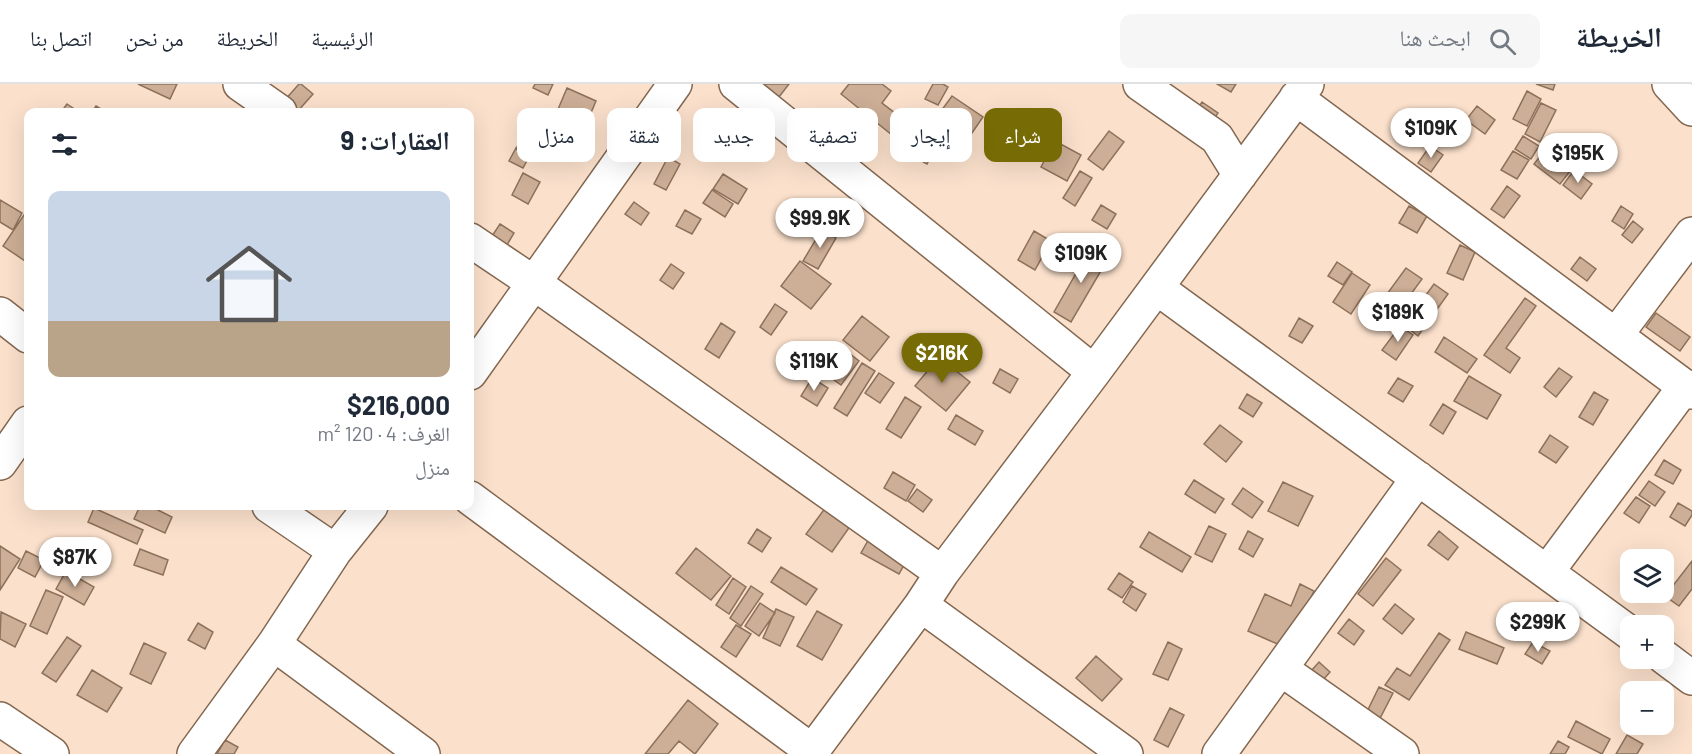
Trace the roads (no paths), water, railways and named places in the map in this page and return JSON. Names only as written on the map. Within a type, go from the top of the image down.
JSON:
[{"type":"street","points":[[240,84],[271,103]]},
{"type":"street","points":[[474,367],[675,84]]},
{"type":"street","points":[[736,84],[1094,372]]},
{"type":"street","points":[[1140,84],[1217,138],[1240,175]]},
{"type":"street","points":[[1669,84],[1692,109]]},
{"type":"street","points":[[474,501],[811,752],[1302,91],[1688,389],[1546,572]]},
{"type":"street","points":[[1616,335],[1692,234]]},
{"type":"street","points":[[474,243],[942,573]]},
{"type":"street","points":[[1157,288],[1620,626]]},
{"type":"street","points":[[0,314],[24,333]]},
{"type":"street","points":[[0,463],[24,429]]},
{"type":"street","points":[[1219,754],[1418,478]]},
{"type":"street","points":[[275,510],[335,551]]},
{"type":"street","points":[[194,754],[274,644],[335,551],[368,510]]},
{"type":"street","points":[[921,605],[1126,754]]},
{"type":"street","points":[[274,644],[423,754]]},
{"type":"street","points":[[1674,664],[1692,678]]},
{"type":"street","points":[[1281,669],[1402,754]]},
{"type":"street","points":[[0,719],[52,754]]}]
